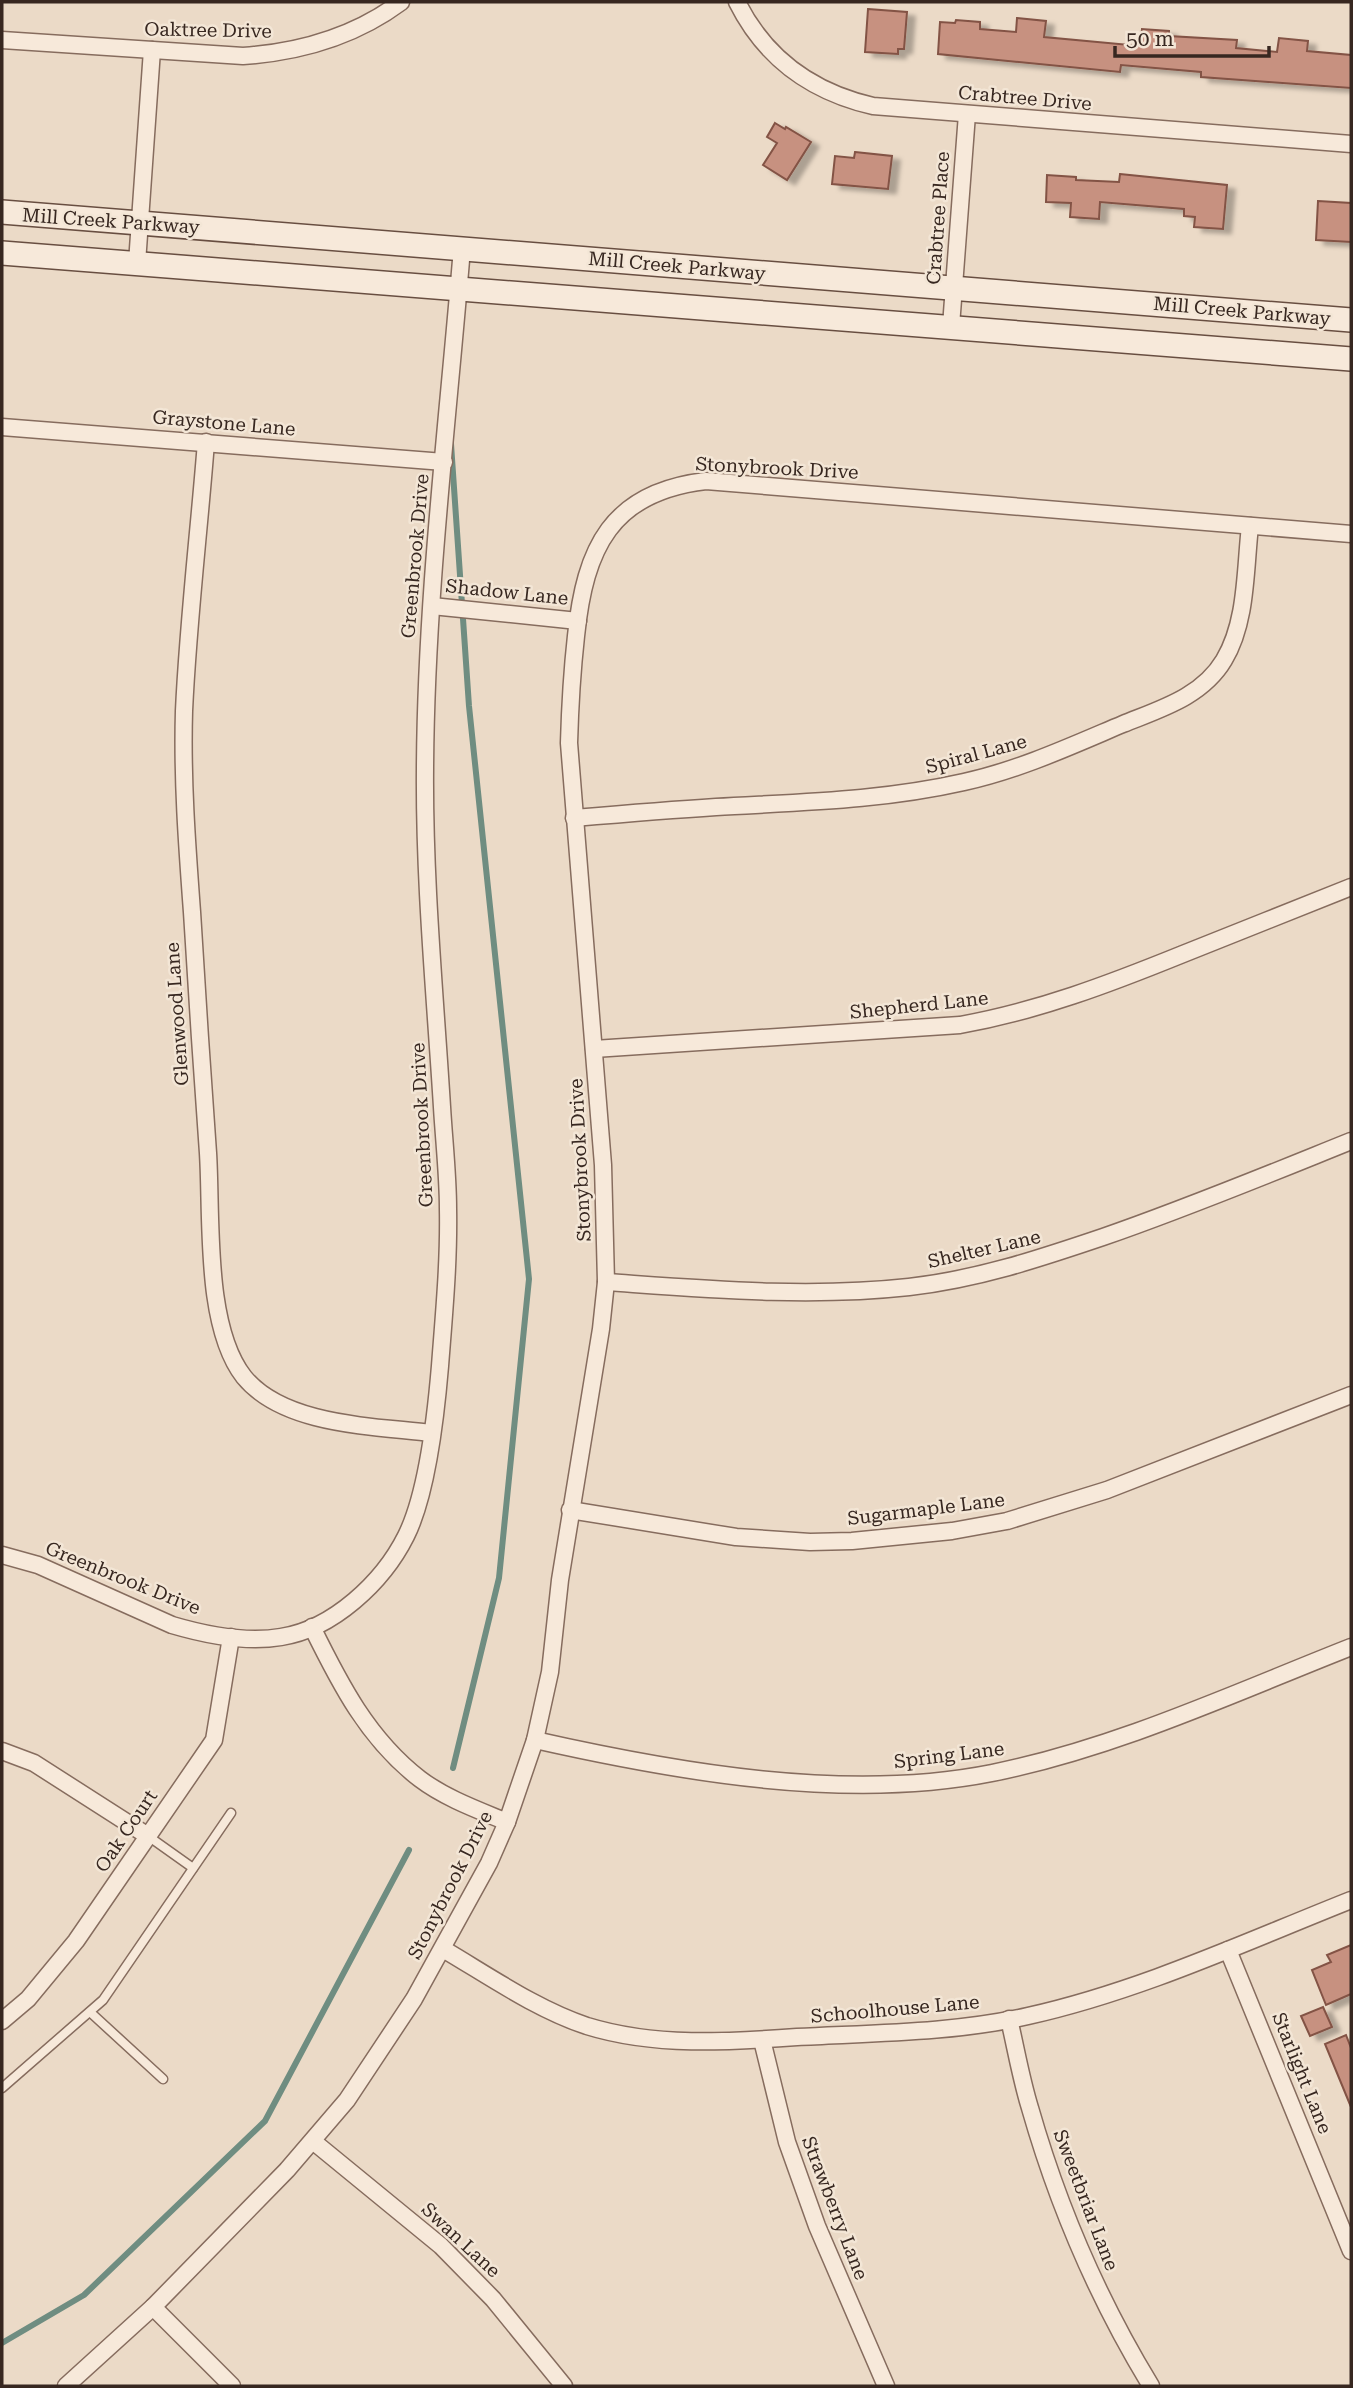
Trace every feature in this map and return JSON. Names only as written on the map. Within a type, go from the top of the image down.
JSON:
[{"type":"main road","name":"Mill Creek Parkway","points":[[2,212],[1351,320]]},
{"type":"main road","name":"Mill Creek Parkway","points":[[2,253],[1351,359]]},
{"type":"street","name":"Oaktree Drive","points":[[2,40],[243,55],[273,54],[332,40],[360,28],[401,2]]},
{"type":"street","name":"Crabtree Drive","points":[[737,2],[758,35],[785,64],[807,81],[827,93],[873,106],[1351,144]]},
{"type":"street","points":[[137,263],[152,50]]},
{"type":"street","name":"Crabtree Place","points":[[951,326],[967,114]]},
{"type":"street","name":"Greenbrook Drive","points":[[2,1555],[38,1566],[172,1625],[194,1632],[231,1637],[277,1638],[312,1627],[349,1605],[372,1584],[392,1560],[413,1519],[438,1393],[447,1274],[448,1208],[428,878],[425,770],[427,662],[461,248]]},
{"type":"street","name":"Graystone Lane","points":[[2,427],[443,461]]},
{"type":"street","name":"Glenwood Lane","points":[[206,442],[184,711],[184,803],[218,1312],[232,1358],[255,1388],[274,1401],[296,1412],[432,1433]]},
{"type":"street","name":"Stonybrook Drive","points":[[66,2386],[153,2307],[313,2142],[347,2100],[381,2051],[443,1949],[489,1863],[507,1822],[535,1740],[550,1672],[570,1510],[601,1329],[606,1282],[603,1165],[569,743],[571,683],[578,621],[588,566],[599,543],[614,522],[634,505],[656,492],[681,484],[706,481],[1351,534]]},
{"type":"street","name":"Spiral Lane","points":[[574,818],[901,795],[967,782],[1031,763],[1183,699],[1212,677],[1232,646],[1240,619],[1250,526]]},
{"type":"street","name":"Shadow Lane","points":[[432,606],[578,621]]},
{"type":"street","name":"Shepherd Lane","points":[[594,1049],[946,1026],[1002,1018],[1043,1007],[1130,975],[1351,887]]},
{"type":"street","name":"Shelter Lane","points":[[606,1282],[801,1293],[883,1289],[964,1278],[1017,1266],[1147,1222],[1351,1141]]},
{"type":"street","name":"Sugarmaple Lane","points":[[570,1510],[736,1537],[810,1542],[852,1541],[952,1531],[1007,1521],[1107,1490],[1351,1395]]},
{"type":"street","points":[[312,1627],[356,1712],[387,1750],[421,1780],[465,1804],[507,1822]]},
{"type":"street","name":"Oak Court","points":[[2,2021],[27,1999],[76,1941],[214,1740],[231,1637]]},
{"type":"street","name":"Spring Lane","points":[[535,1740],[688,1770],[839,1783],[931,1782],[990,1773],[1087,1748],[1351,1647]]},
{"type":"street","points":[[2,1751],[34,1763],[148,1836]]},
{"type":"street","name":"Schoolhouse Lane","points":[[443,1949],[546,2008],[587,2025],[633,2037],[669,2042],[762,2040],[1009,2020],[1088,2001],[1228,1950],[1351,1900]]},
{"type":"street","name":"Starlight Lane","points":[[1228,1950],[1351,2251]]},
{"type":"street","name":"Sweetbriar Lane","points":[[1009,2020],[1029,2105],[1067,2220],[1092,2276],[1151,2386]]},
{"type":"street","name":"Strawberry Lane","points":[[762,2040],[787,2142],[817,2226],[886,2386]]},
{"type":"street","name":"Swan Lane","points":[[313,2142],[440,2246],[493,2300],[564,2386]]},
{"type":"street","points":[[153,2307],[232,2386]]},
{"type":"lane","points":[[2,2088],[103,2000],[231,1813]]},
{"type":"lane","points":[[148,1836],[193,1868]]},
{"type":"lane","points":[[90,2012],[163,2079]]},
{"type":"building","points":[[868,9],[907,12],[904,49],[898,49],[898,54],[865,52]]},
{"type":"building","points":[[1017,18],[1046,21],[1044,37],[1140,46],[1142,29],[1169,31],[1169,36],[1237,40],[1236,48],[1277,52],[1279,38],[1308,41],[1307,51],[1351,55],[1351,88],[1201,77],[1201,72],[1121,65],[1120,72],[938,54],[940,22],[980,22],[980,29],[1016,32]]},
{"type":"building","points":[[775,123],[811,142],[787,180],[763,165],[777,143],[767,137]]},
{"type":"building","points":[[855,152],[892,156],[888,189],[832,184],[835,156],[854,158]]},
{"type":"building","points":[[1120,174],[1227,185],[1223,229],[1194,227],[1195,217],[1184,216],[1184,209],[1100,202],[1099,219],[1070,217],[1071,203],[1046,202],[1047,175],[1076,177],[1076,180],[1119,182]]},
{"type":"building","points":[[1318,201],[1351,203],[1351,242],[1316,240]]},
{"type":"building","points":[[1351,1945],[1351,1994],[1326,2005],[1312,1970],[1331,1962],[1327,1955]]},
{"type":"building","points":[[1323,2007],[1332,2027],[1310,2036],[1301,2016]]},
{"type":"building","points":[[1346,2035],[1351,2048],[1351,2107],[1325,2044]]},
{"type":"waterway","points":[[451,444],[469,706],[529,1279],[499,1578],[453,1768]]},
{"type":"waterway","points":[[2,2343],[84,2295],[265,2121],[409,1850]]}]
